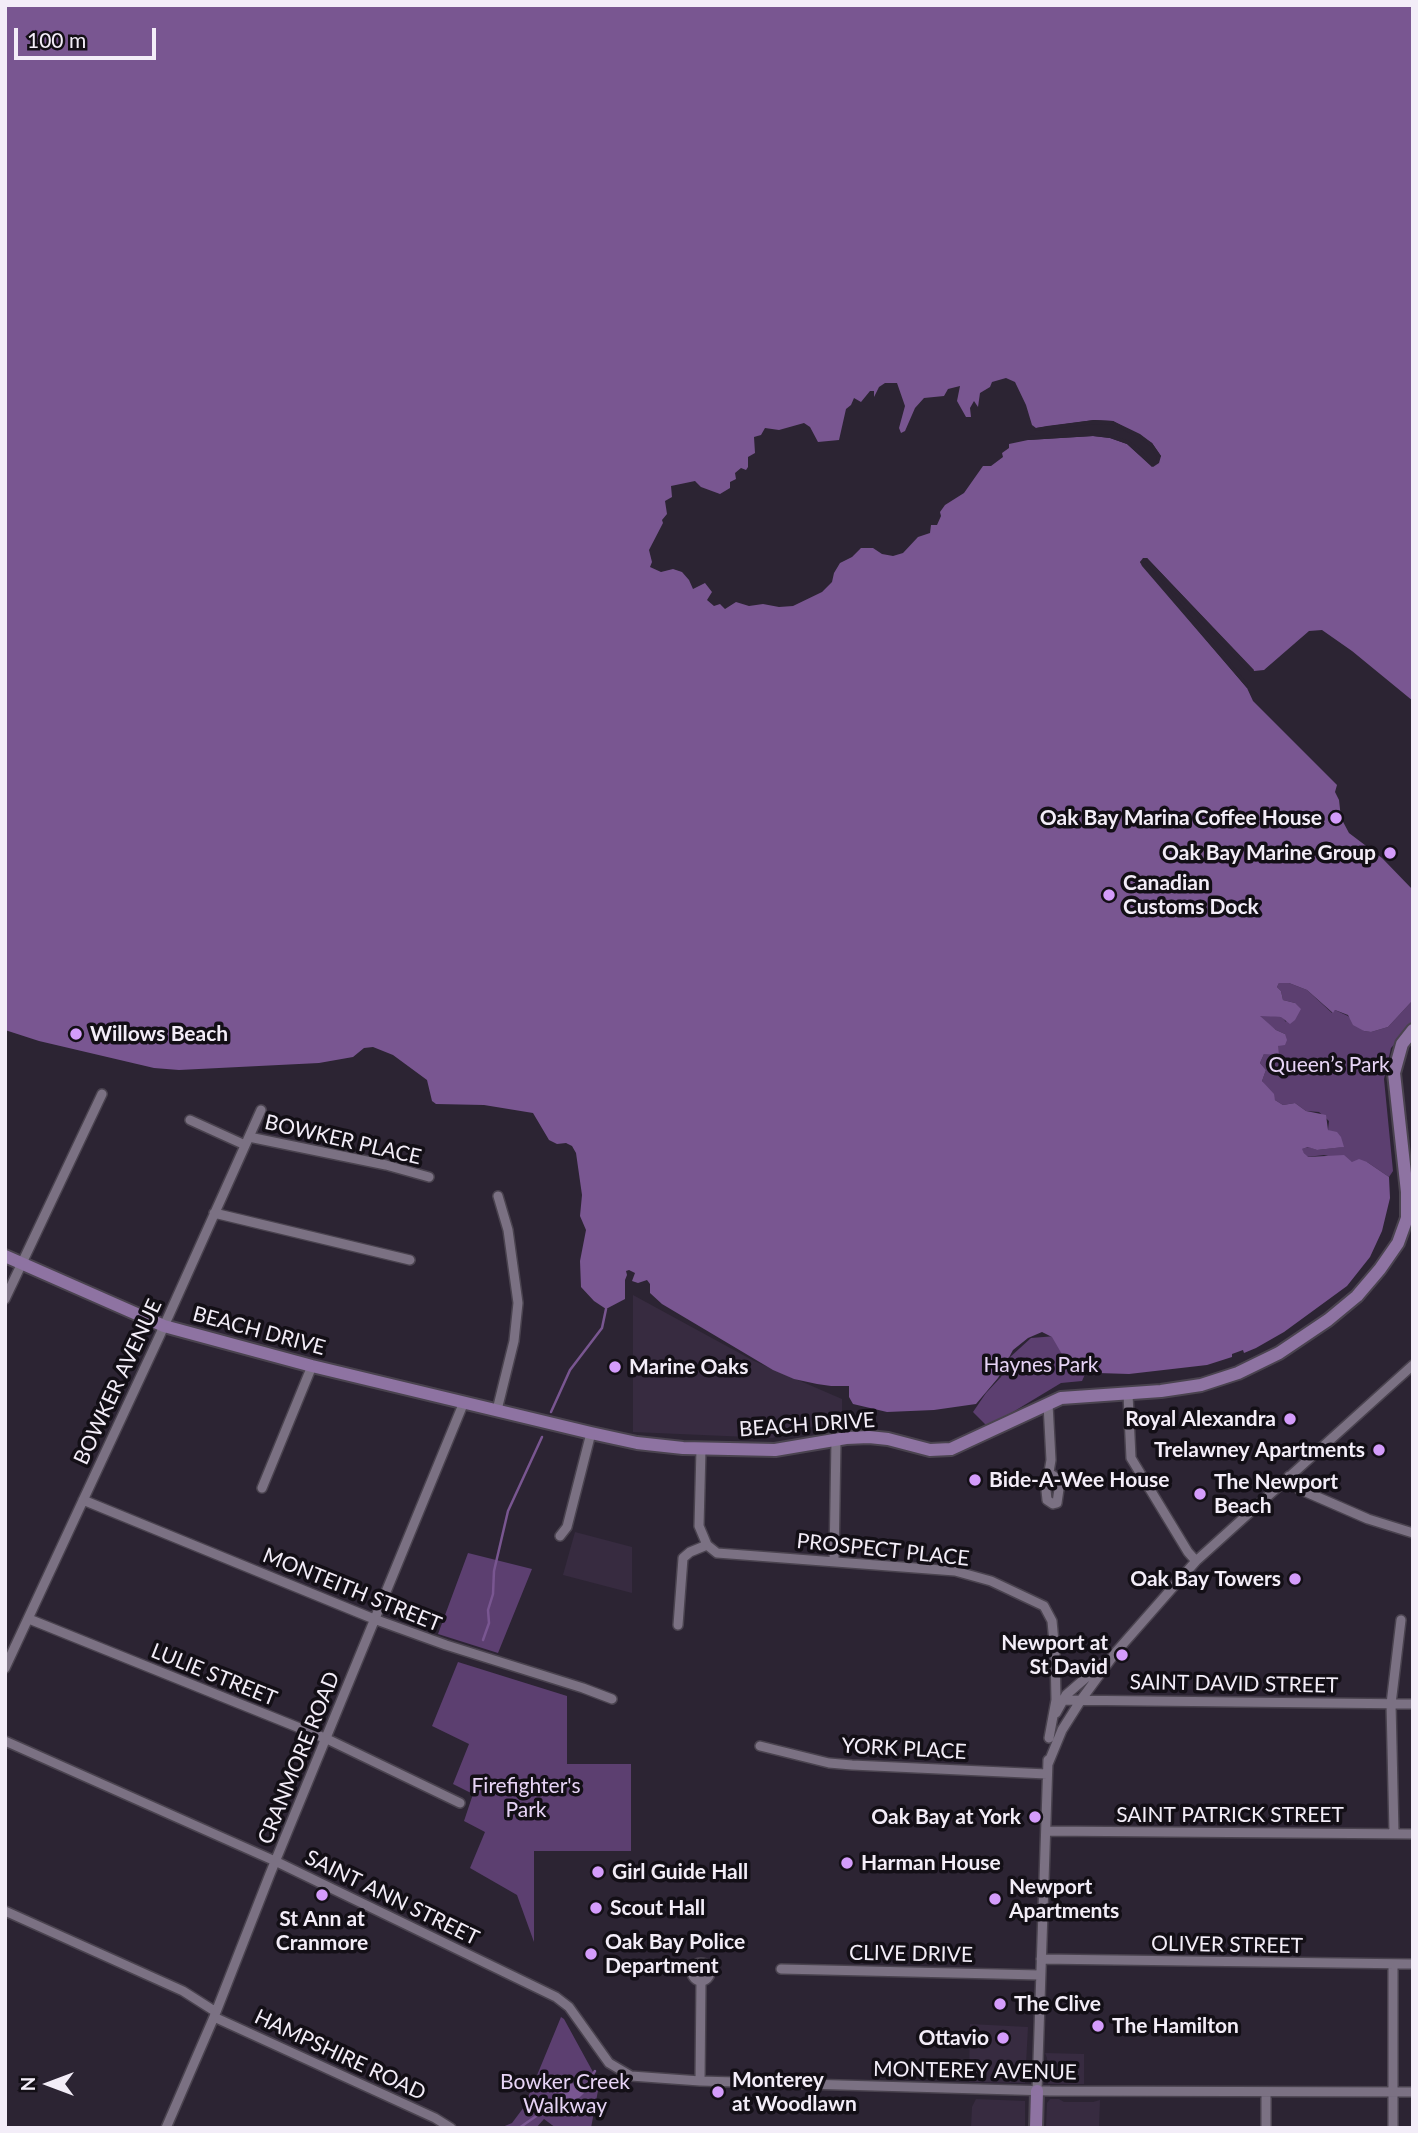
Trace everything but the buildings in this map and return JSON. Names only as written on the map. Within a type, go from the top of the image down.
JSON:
[{"type":"main road","name":"BEACH DRIVE","points":[[5,1256],[164,1326],[312,1366],[644,1444],[701,1449],[775,1450],[855,1437],[882,1438],[930,1450],[951,1449],[1048,1404],[1073,1397],[1128,1394],[1201,1385],[1230,1376],[1273,1357],[1350,1303],[1375,1276],[1398,1243],[1410,1211],[1411,1193],[1394,1073],[1402,1044],[1413,1030]]},
{"type":"main road","points":[[1398,1243],[1413,1238]]},
{"type":"main road","points":[[1036,2128],[1037,2091]]},
{"type":"street","points":[[5,1299],[102,1094]]},
{"type":"street","name":"BOWKER AVENUE","points":[[5,1668],[261,1110]]},
{"type":"street","name":"BOWKER PLACE","points":[[190,1120],[247,1141],[386,1165],[429,1177]]},
{"type":"street","points":[[497,1410],[514,1341],[518,1303],[509,1230],[498,1196]]},
{"type":"street","points":[[214,1213],[410,1260]]},
{"type":"street","points":[[1048,1769],[1062,1730],[1081,1700],[1116,1652],[1196,1561],[1413,1365]]},
{"type":"street","points":[[262,1488],[312,1366]]},
{"type":"street","points":[[1128,1394],[1131,1458],[1196,1561]]},
{"type":"street","name":"CRANMORE ROAD","points":[[166,2128],[464,1402]]},
{"type":"street","points":[[1048,1404],[1051,1460],[1049,1473]]},
{"type":"street","points":[[560,1536],[567,1527],[591,1433]]},
{"type":"street","points":[[834,1561],[836,1440]]},
{"type":"street","points":[[678,1625],[682,1558],[707,1545],[699,1526],[701,1449]]},
{"type":"street","points":[[1289,1476],[1299,1489],[1368,1519],[1413,1533]]},
{"type":"street","name":"MONTEITH STREET","points":[[83,1500],[374,1619],[612,1699]]},
{"type":"street","name":"PROSPECT PLACE","points":[[707,1545],[717,1553],[729,1556],[834,1561],[955,1572],[991,1581],[1044,1606],[1052,1621],[1059,1700],[1049,1738],[1037,2091]]},
{"type":"street","name":"LULIE STREET","points":[[29,1619],[327,1739],[460,1803]]},
{"type":"street","points":[[1394,1833],[1391,1704],[1401,1619]]},
{"type":"street","points":[[1059,1700],[1116,1652]]},
{"type":"street","name":"SAINT DAVID STREET","points":[[1059,1700],[1413,1704]]},
{"type":"street","name":"SAINT ANN STREET","points":[[5,1741],[275,1861],[556,1997],[569,2007]]},
{"type":"street","name":"YORK PLACE","points":[[760,1746],[829,1763],[852,1765],[1048,1769]]},
{"type":"street","name":"SAINT PATRICK STREET","points":[[1046,1831],[1413,1833]]},
{"type":"street","name":"HAMPSHIRE ROAD","points":[[5,1910],[183,1991],[215,2014],[451,2128]]},
{"type":"street","name":"OLIVER STREET","points":[[1041,1959],[1413,1964]]},
{"type":"street","points":[[1393,1964],[1393,2128]]},
{"type":"street","name":"CLIVE DRIVE","points":[[781,1969],[1040,1975]]},
{"type":"street","points":[[700,2081],[701,1981]]},
{"type":"street","name":"MONTEREY AVENUE","points":[[569,2007],[601,2054],[616,2068],[631,2076],[643,2078],[1037,2091],[1413,2092]]},
{"type":"street","points":[[1266,2092],[1266,2128]]},
{"type":"shaded area","points":[[5,5],[1413,5],[1413,701],[1322,630],[1309,631],[1264,670],[1254,671],[1147,558],[1140,562],[1247,688],[1253,701],[1337,785],[1335,792],[1341,818],[1349,833],[1382,858],[1413,890],[1413,1000],[1388,1027],[1371,1032],[1364,1031],[1353,1025],[1348,1015],[1335,1010],[1333,1013],[1307,990],[1289,983],[1279,983],[1277,987],[1283,1000],[1295,1003],[1301,1009],[1295,1020],[1290,1024],[1281,1017],[1260,1016],[1285,1034],[1287,1040],[1285,1045],[1278,1046],[1279,1055],[1264,1054],[1260,1063],[1266,1070],[1262,1081],[1274,1094],[1275,1100],[1283,1105],[1295,1103],[1306,1111],[1326,1115],[1328,1130],[1337,1132],[1344,1147],[1317,1150],[1308,1147],[1302,1149],[1304,1153],[1308,1157],[1344,1155],[1352,1162],[1359,1159],[1389,1177],[1390,1198],[1382,1231],[1370,1257],[1347,1286],[1284,1332],[1256,1348],[1244,1353],[1243,1350],[1232,1354],[1232,1357],[1207,1365],[1129,1374],[1098,1373],[1088,1364],[1079,1371],[1076,1370],[1063,1356],[1052,1337],[1042,1332],[1028,1338],[1013,1350],[998,1378],[976,1404],[934,1410],[887,1412],[853,1404],[849,1397],[849,1386],[817,1384],[794,1379],[773,1370],[662,1304],[650,1293],[647,1280],[638,1283],[632,1281],[635,1273],[629,1270],[626,1271],[625,1299],[606,1309],[594,1301],[581,1287],[580,1261],[586,1230],[580,1216],[582,1195],[576,1153],[572,1146],[566,1143],[557,1144],[549,1140],[533,1113],[484,1105],[436,1104],[432,1101],[427,1080],[393,1055],[373,1047],[364,1048],[353,1057],[319,1063],[179,1070],[154,1068],[39,1041],[5,1030]],"holes":[[[1006,378],[1015,382],[1032,425],[1036,428],[1094,420],[1113,421],[1152,443],[1161,456],[1152,467],[1127,444],[1093,436],[1028,440],[1009,444],[1009,448],[1002,453],[1003,457],[991,466],[983,466],[964,493],[945,505],[937,525],[931,525],[930,533],[918,537],[903,553],[893,556],[882,554],[873,548],[861,548],[840,563],[832,582],[822,592],[793,606],[749,606],[736,602],[725,609],[720,604],[714,606],[707,600],[712,592],[705,583],[693,589],[682,572],[673,569],[661,572],[650,567],[652,562],[649,550],[667,514],[665,501],[672,497],[671,486],[695,481],[701,487],[720,494],[730,488],[730,482],[736,479],[735,473],[748,467],[748,457],[755,453],[754,437],[761,435],[765,428],[779,430],[804,423],[810,427],[818,442],[839,440],[846,409],[854,398],[861,402],[870,391],[874,391],[874,397],[879,387],[885,383],[897,383],[905,406],[899,428],[901,433],[905,431],[915,408],[924,398],[944,396],[948,389],[960,386],[957,401],[966,417],[971,417],[970,408],[974,401],[978,407],[980,393],[990,387],[992,382]]]},
{"type":"shaded area","points":[[633,1295],[754,1361],[842,1399],[842,1419],[772,1438],[633,1432]]},
{"type":"shaded area","points":[[575,1532],[632,1547],[632,1593],[563,1575]]},
{"type":"shaded area","points":[[970,2024],[1028,2027],[1025,2083],[969,2082]]},
{"type":"shaded area","points":[[1045,2053],[1084,2054],[1084,2084],[1048,2084]]},
{"type":"shaded area","points":[[581,2082],[587,2084],[587,2090],[579,2098],[561,2109],[545,2110],[559,2086]]},
{"type":"shaded area","points":[[976,2099],[1025,2101],[1025,2128],[971,2128],[972,2107]]},
{"type":"shaded area","points":[[1050,2099],[1064,2102],[1100,2100],[1099,2128],[1046,2128],[1047,2103]]},
{"type":"green space","name":"Queen’s Park","points":[[1279,983],[1289,983],[1307,990],[1332,1013],[1335,1010],[1348,1016],[1364,1031],[1371,1032],[1388,1027],[1413,1000],[1413,1024],[1391,1048],[1384,1079],[1393,1171],[1389,1177],[1367,1162],[1352,1162],[1324,1155],[1307,1157],[1301,1149],[1343,1147],[1328,1130],[1329,1121],[1319,1112],[1306,1111],[1295,1103],[1283,1105],[1275,1100],[1262,1081],[1266,1070],[1260,1063],[1264,1054],[1270,1053],[1278,1046],[1285,1034],[1260,1018],[1260,1015],[1282,1017],[1286,1022],[1295,1003],[1283,1000],[1277,987]]},
{"type":"green space","name":"Haynes Park","points":[[1056,1336],[1073,1361],[1086,1372],[1082,1381],[1061,1383],[988,1427],[973,1412],[1001,1377],[1009,1358],[1031,1338]]},
{"type":"green space","points":[[468,1553],[532,1569],[498,1653],[438,1634]]},
{"type":"green space","name":"Firefighter's Park","points":[[458,1662],[567,1696],[567,1764],[631,1764],[631,1851],[534,1851],[534,1942],[517,1895],[470,1868],[485,1832],[464,1821],[473,1794],[453,1784],[469,1744],[432,1726]]},
{"type":"green space","name":"Bowker Creek Walkway","points":[[561,2017],[600,2080],[591,2128],[556,2128],[544,2119],[536,2128],[500,2128],[512,2123],[524,2107]]},
{"type":"pier","points":[[1094,420],[1113,421],[1140,434],[1152,443],[1161,456],[1159,463],[1153,467],[1127,444],[1110,438],[1093,436],[1028,440],[1030,436],[1092,433],[1111,435],[1129,441],[1150,461],[1156,461],[1157,457],[1150,446],[1113,425],[1094,424],[1034,431],[1036,428]]},
{"type":"pier","points":[[1147,558],[1254,670],[1252,674],[1145,562],[1248,684],[1247,688],[1142,566],[1140,562]]},
{"type":"waterway","points":[[551,1412],[570,1370],[602,1328],[606,1309]]},
{"type":"waterway","points":[[483,1640],[489,1623],[488,1610],[493,1594],[494,1571],[508,1511],[542,1437]]},
{"type":"waterway","points":[[587,2084],[595,2071]]},
{"type":"waterway","points":[[551,2092],[553,2088]]},
{"type":"waterway","points":[[519,2128],[545,2110]]},
{"type":"place","name":"Oak Bay Marina Coffee House","points":[[1336,818]]},
{"type":"place","name":"Oak Bay Marine Group","points":[[1390,853]]},
{"type":"place","name":"Canadian Customs Dock","points":[[1109,895]]},
{"type":"place","name":"Willows Beach","points":[[76,1034]]},
{"type":"place","name":"Marine Oaks","points":[[615,1367]]},
{"type":"place","name":"Royal Alexandra","points":[[1290,1419]]},
{"type":"place","name":"Trelawney Apartments","points":[[1379,1450]]},
{"type":"place","name":"Bide-A-Wee House","points":[[975,1480]]},
{"type":"place","name":"The Newport Beach","points":[[1200,1494]]},
{"type":"place","name":"Oak Bay Towers","points":[[1295,1579]]},
{"type":"place","name":"Newport at St David","points":[[1122,1655]]},
{"type":"place","name":"Oak Bay at York","points":[[1035,1817]]},
{"type":"place","name":"Harman House","points":[[847,1863]]},
{"type":"place","name":"Girl Guide Hall","points":[[598,1872]]},
{"type":"place","name":"St Ann at Cranmore","points":[[322,1895]]},
{"type":"place","name":"Newport Apartments","points":[[995,1899]]},
{"type":"place","name":"Scout Hall","points":[[596,1908]]},
{"type":"place","name":"Oak Bay Police Department","points":[[591,1954]]},
{"type":"place","name":"The Clive","points":[[1000,2004]]},
{"type":"place","name":"The Hamilton","points":[[1098,2026]]},
{"type":"place","name":"Ottavio","points":[[1003,2038]]},
{"type":"place","name":"Monterey at Woodlawn","points":[[718,2092]]}]
